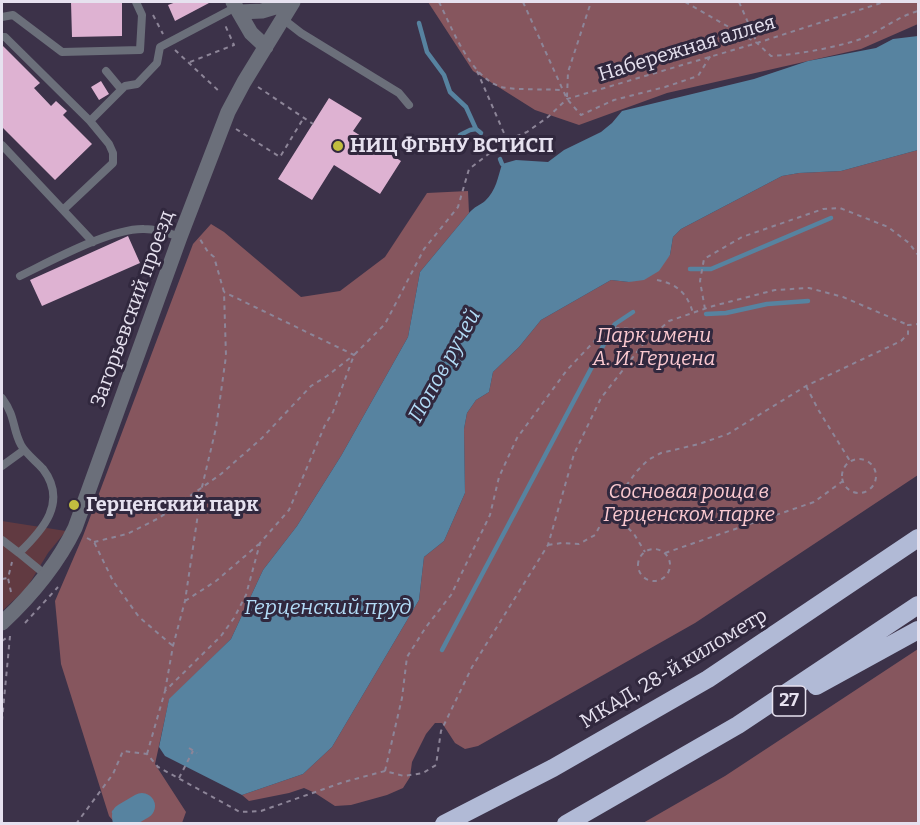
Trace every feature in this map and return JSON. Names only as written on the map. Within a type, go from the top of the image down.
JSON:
[{"type":"highway","name":"МКАД, 28-й километр","points":[[444,824],[553,768],[708,679],[918,538]]},
{"type":"highway","points":[[566,824],[738,725],[918,605]]},
{"type":"highway","name":"27","points":[[659,772],[918,630]]},
{"type":"street","points":[[236,7],[262,11],[293,2]]},
{"type":"street","name":"Загорьевский проезд","points":[[2,622],[20,606],[46,576],[64,550],[82,513],[180,237],[228,112],[293,2]]},
{"type":"street","points":[[236,7],[251,33],[266,47]]},
{"type":"lane","points":[[2,17],[13,15],[62,52],[140,51],[142,15],[136,2]]},
{"type":"lane","points":[[90,121],[121,89],[137,84],[157,63],[156,47],[236,7]]},
{"type":"lane","points":[[283,19],[301,33],[399,93],[409,105]]},
{"type":"lane","points":[[2,37],[90,121],[109,144],[113,153],[112,163],[63,210]]},
{"type":"lane","points":[[106,71],[121,89]]},
{"type":"lane","points":[[2,145],[93,242]]},
{"type":"lane","points":[[20,276],[93,242],[127,230],[145,229],[180,237]]},
{"type":"lane","points":[[2,398],[11,410],[20,444],[44,470],[52,489],[53,508],[40,532],[16,556]]},
{"type":"lane","points":[[2,466],[24,450]]},
{"type":"lane","points":[[2,540],[16,556],[46,576]]},
{"type":"path","points":[[439,2],[477,71],[507,140]]},
{"type":"path","points":[[523,2],[562,90],[581,115],[614,100],[665,87],[698,75],[711,55]]},
{"type":"path","points":[[94,542],[127,534],[159,518],[221,474],[262,438],[311,386],[354,355],[386,324],[424,249],[458,207],[469,169],[507,140],[527,132],[541,122],[567,99],[568,72],[591,2]]},
{"type":"path","points":[[685,2],[758,43],[771,56],[816,51],[856,40],[903,16],[918,11]]},
{"type":"path","points":[[739,2],[758,43]]},
{"type":"path","name":"Набережная аллея","points":[[567,99],[758,43],[884,2]]},
{"type":"path","points":[[189,63],[234,45]]},
{"type":"path","points":[[477,71],[500,87],[562,90]]},
{"type":"path","points":[[258,87],[313,124]]},
{"type":"path","points":[[236,129],[280,157],[303,119]]},
{"type":"path","points":[[705,309],[700,281],[704,259],[742,237],[823,209],[840,208],[888,227],[909,243],[918,255]]},
{"type":"path","points":[[147,754],[165,691],[184,601],[202,487],[216,428],[226,356],[224,292],[214,257],[198,236]]},
{"type":"path","points":[[657,280],[667,282],[681,290],[686,295],[693,313]]},
{"type":"path","points":[[76,824],[114,774],[123,751],[147,754],[158,767],[240,812],[261,811],[344,782],[385,771],[404,776],[423,773],[436,765],[441,730],[472,667],[548,545],[574,454],[601,398],[644,343],[669,321],[775,290],[809,288],[843,297],[908,325],[918,324]]},
{"type":"path","points":[[224,292],[354,355]]},
{"type":"path","points":[[548,545],[579,544],[595,535],[609,509],[648,460],[661,453],[728,434],[806,386],[902,341],[908,334],[908,325]]},
{"type":"path","points":[[385,771],[402,698],[407,657],[426,627],[452,595],[490,515],[500,477],[518,438],[567,370],[605,330],[615,328],[659,330]]},
{"type":"path","points":[[184,601],[231,569],[260,543],[289,510],[325,425],[333,412],[354,355]]},
{"type":"path","points":[[806,386],[851,462]]},
{"type":"path","points":[[864,460],[870,464],[876,476],[875,483],[865,492],[858,493],[846,487],[843,481],[843,470],[851,462],[864,460]]},
{"type":"path","points":[[665,553],[670,569],[661,580],[648,580],[639,570],[640,557],[645,552],[655,549],[665,553],[814,502],[843,481]]},
{"type":"path","points":[[609,509],[634,534],[645,552]]},
{"type":"path","points":[[86,537],[94,542],[113,581],[139,617],[173,646]]},
{"type":"path","points":[[165,691],[221,636],[234,618],[246,595],[260,543]]},
{"type":"path","points":[[12,595],[8,578],[10,566],[16,556]]},
{"type":"path","points":[[2,579],[8,578]]},
{"type":"path","points":[[2,721],[10,636]]},
{"type":"path","points":[[189,748],[196,753]]},
{"type":"path","points":[[179,778],[193,751]]},
{"type":"shaded area","points":[[2,521],[66,531],[48,553],[26,589],[2,611]]},
{"type":"green space","points":[[428,2],[918,2],[918,24],[861,49],[667,93],[579,125],[535,110],[473,71]]},
{"type":"green space","points":[[918,150],[918,475],[695,623],[478,746],[465,749],[455,743],[442,723],[435,723],[426,734],[412,762],[410,777],[403,788],[351,805],[335,806],[304,788],[249,801],[242,795],[303,774],[332,747],[419,600],[424,557],[444,541],[465,493],[464,429],[467,413],[476,400],[489,392],[493,372],[519,347],[541,320],[611,280],[629,282],[670,255],[673,237],[681,229],[782,176],[841,171]]},
{"type":"green space","points":[[468,191],[469,213],[420,272],[408,337],[341,456],[297,526],[263,570],[231,639],[169,700],[155,764],[186,812],[182,823],[115,823],[109,816],[61,664],[55,601],[83,536],[193,244],[211,224],[224,232],[301,297],[340,291],[385,257],[427,193]]},
{"type":"green space","points":[[918,649],[918,823],[643,823],[725,776]]},
{"type":"water","name":"Герценский пруд","points":[[918,36],[918,150],[841,171],[782,176],[681,229],[673,237],[670,255],[659,271],[644,280],[629,282],[611,280],[541,320],[519,347],[493,372],[489,392],[476,400],[467,413],[464,429],[465,493],[444,541],[424,557],[419,600],[332,747],[303,774],[242,795],[165,756],[159,747],[169,699],[231,639],[263,570],[297,526],[341,456],[408,337],[420,272],[469,213],[489,197],[502,164],[516,160],[548,162],[564,150],[601,132],[622,111],[754,79],[808,61],[876,48],[893,39]]},
{"type":"building","points":[[71,2],[122,2],[122,36],[72,37]]},
{"type":"building","points":[[176,2],[209,3],[175,21],[168,5]]},
{"type":"building","points":[[2,45],[40,83],[34,88],[51,106],[56,101],[67,111],[63,115],[92,144],[55,180],[2,127]]},
{"type":"building","points":[[101,81],[109,94],[99,100],[91,87]]},
{"type":"building","name":"НИЦ ФГБНУ ВСТИСП","points":[[329,98],[362,118],[353,131],[401,161],[380,194],[334,165],[312,200],[278,179]]},
{"type":"building","points":[[128,236],[140,263],[42,306],[30,280]]},
{"type":"waterway","points":[[419,23],[427,52],[444,75],[450,92],[466,107],[476,129]]},
{"type":"waterway","points":[[460,135],[476,129],[481,133]]},
{"type":"waterway","points":[[500,159],[502,164]]},
{"type":"waterway","points":[[690,269],[711,269],[831,218]]},
{"type":"waterway","points":[[706,314],[726,313],[767,304],[808,301]]},
{"type":"waterway","points":[[442,650],[612,329],[615,324],[633,312]]},
{"type":"waterway","name":"Попов ручей","points":[[126,824],[125,816],[142,806]]},
{"type":"waterway","points":[[114,812],[125,816]]},
{"type":"place","name":"НИЦ ФГБНУ ВСТИСП","points":[[338,146]]},
{"type":"place","name":"Герценский парк","points":[[74,505]]},
{"type":"park label","name":"Парк имени А. И. Герцена","points":[[654,348]]},
{"type":"park label","name":"Сосновая роща в Герценском парке","points":[[689,504]]}]
